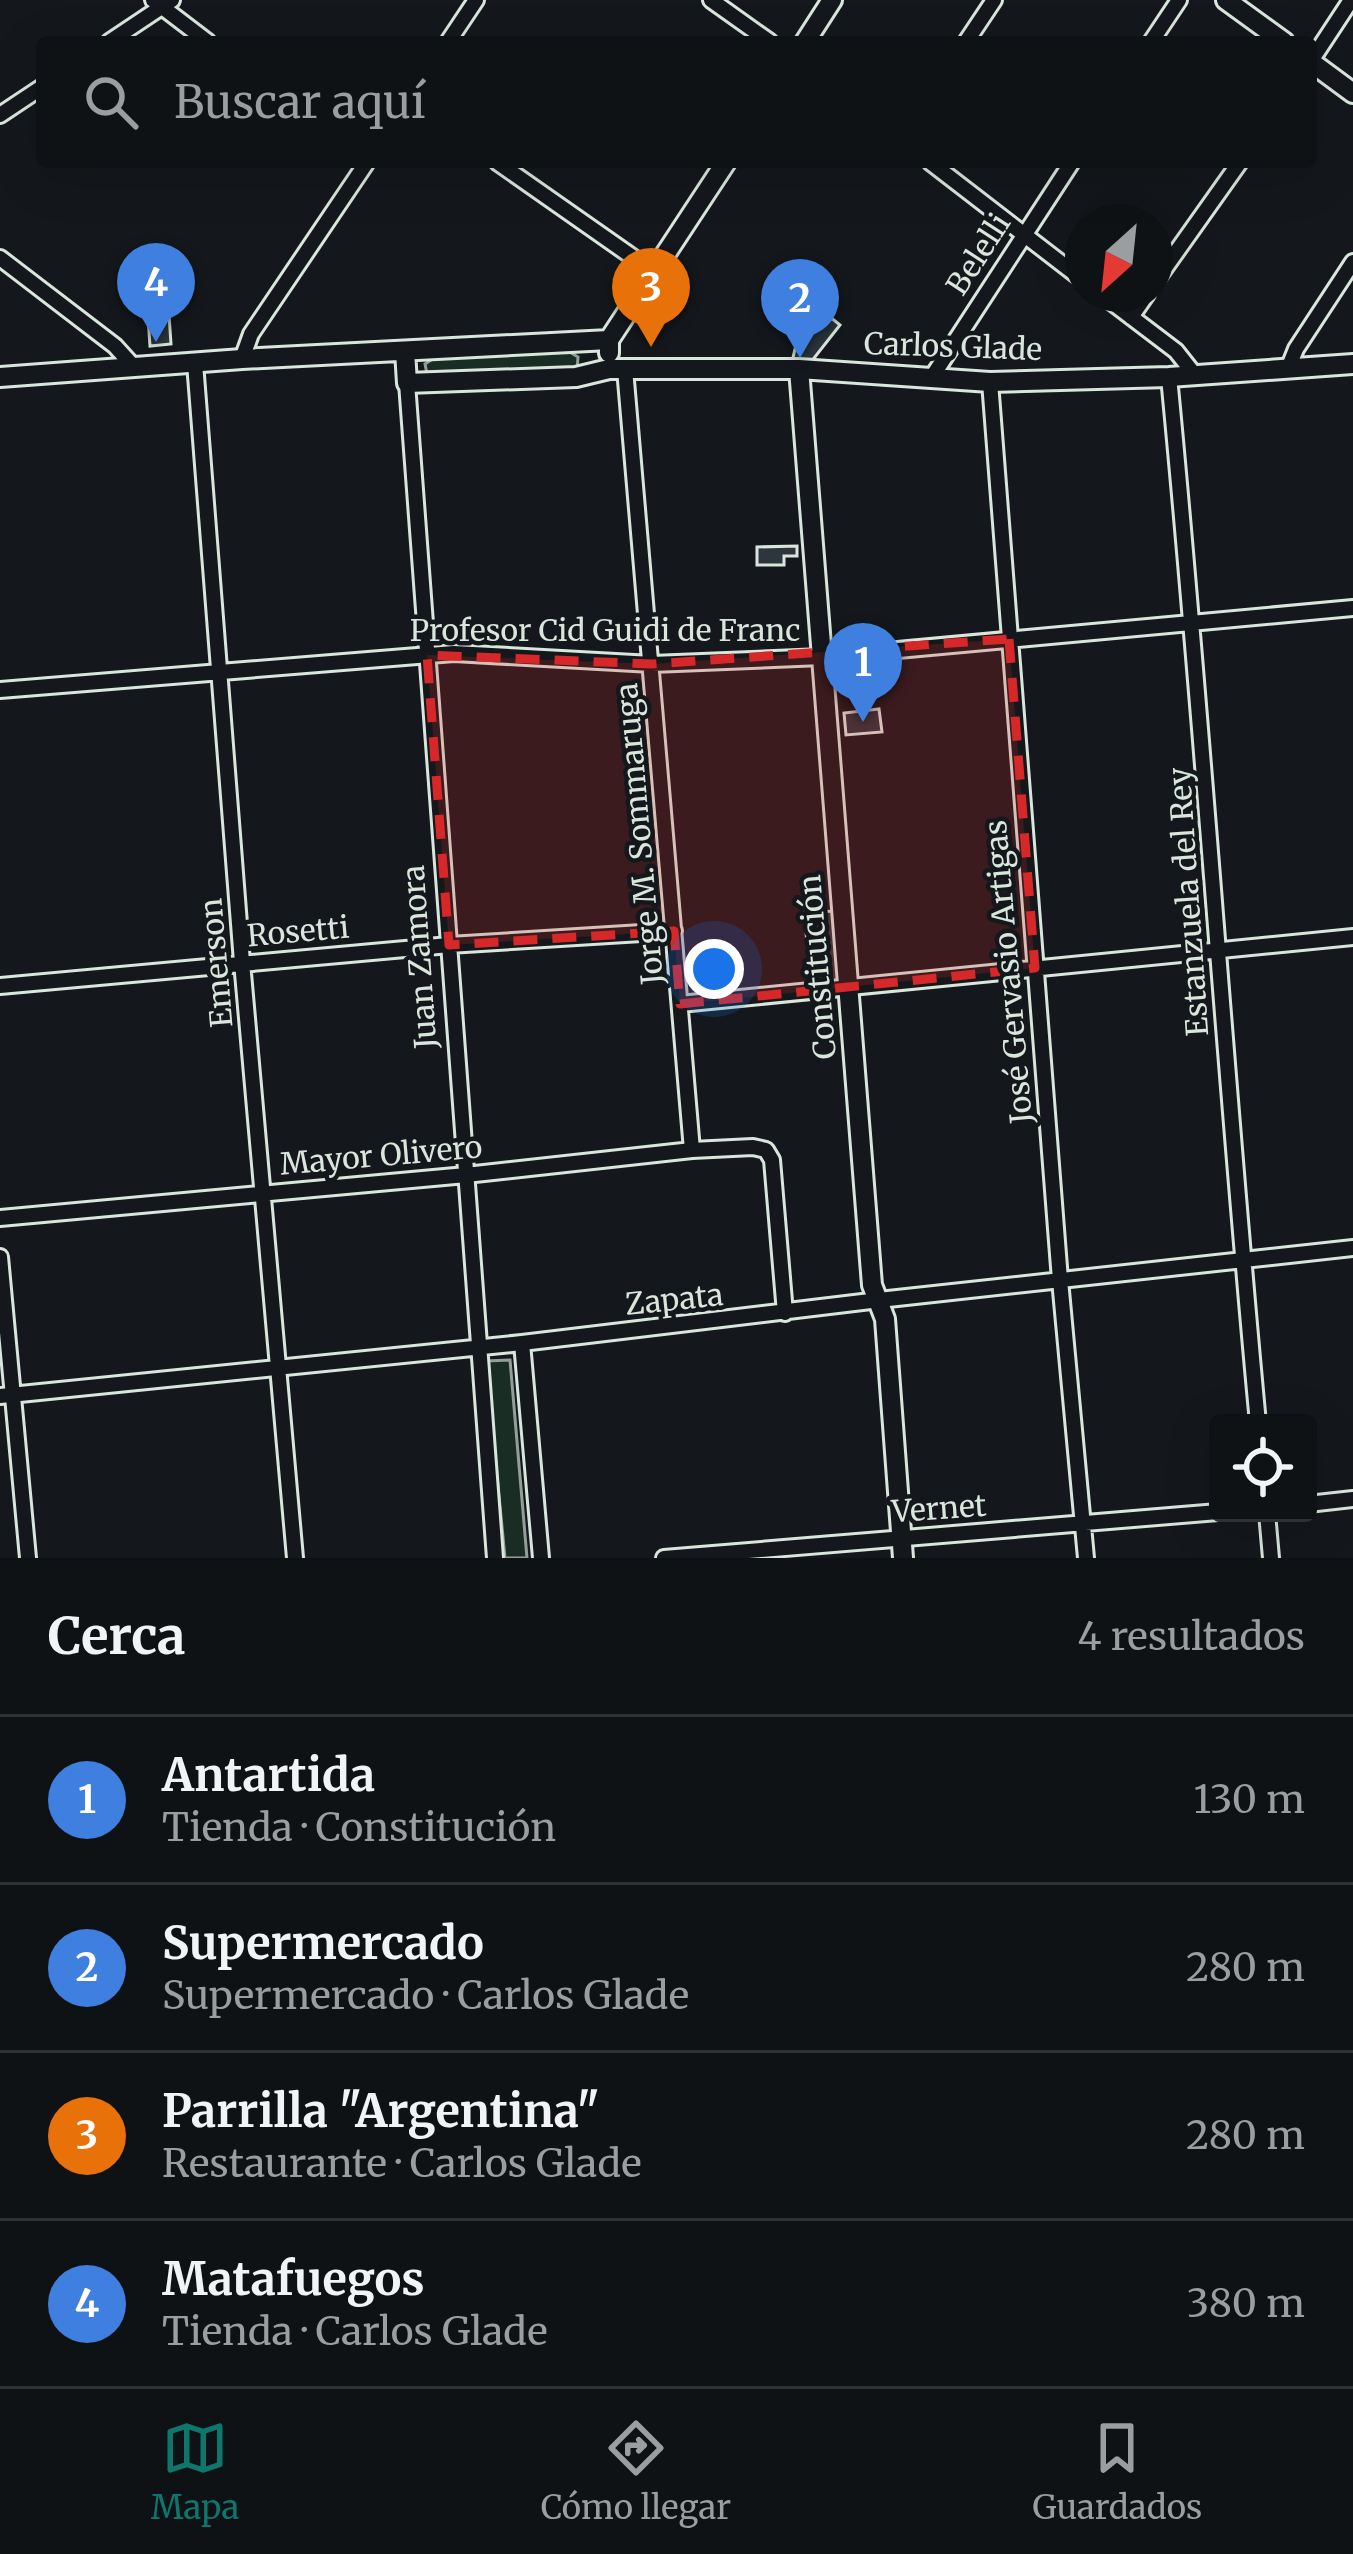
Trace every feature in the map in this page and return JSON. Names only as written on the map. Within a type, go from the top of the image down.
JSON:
[{"type":"street","points":[[452,36],[476,0]]},
{"type":"street","points":[[711,0],[762,36]]},
{"type":"street","points":[[809,36],[832,0]]},
{"type":"street","points":[[970,36],[994,0]]},
{"type":"street","points":[[1155,36],[1179,0]]},
{"type":"street","points":[[1226,0],[1276,36]]},
{"type":"street","points":[[1317,53],[1351,0]]},
{"type":"street","points":[[117,36],[162,2],[201,36]]},
{"type":"street","points":[[1317,66],[1353,92]]},
{"type":"street","points":[[0,115],[36,91]]},
{"type":"street","points":[[242,359],[251,334],[363,168]]},
{"type":"street","points":[[506,168],[654,272]]},
{"type":"street","points":[[617,369],[609,340],[722,168]]},
{"type":"street","points":[[938,168],[1065,266]]},
{"type":"street","name":"Belelli","points":[[932,377],[1068,168]]},
{"type":"street","points":[[1173,257],[1236,168]]},
{"type":"street","points":[[0,258],[115,346],[134,367]]},
{"type":"street","points":[[1288,369],[1353,262]]},
{"type":"street","points":[[1124,312],[1176,351],[1195,375]]},
{"type":"street","points":[[1131,317],[1134,312]]},
{"type":"street","points":[[0,377],[609,340]]},
{"type":"street","name":"Juan Zamora","points":[[405,351],[495,1558]]},
{"type":"street","name":"Emerson","points":[[196,362],[242,962],[295,1558]]},
{"type":"street","name":"Carlos Glade","points":[[407,383],[576,377],[617,369],[799,370],[990,382],[1169,377],[1353,364]]},
{"type":"street","name":"Jorge M. Sommaruga","points":[[617,369],[652,664],[692,1150]]},
{"type":"street","name":"Constitución","points":[[799,370],[872,1285],[885,1319],[903,1548]]},
{"type":"street","name":"Estanzuela del Rey","points":[[1169,377],[1257,1414]]},
{"type":"street","name":"José Gervasio Artigas","points":[[990,382],[1086,1558]]},
{"type":"street","name":"Profesor Cid Guidi de Franc","points":[[0,690],[476,653],[652,664],[822,657],[1353,608]]},
{"type":"street","name":"Rosetti","points":[[0,986],[448,945],[674,931]]},
{"type":"street","points":[[680,1004],[1353,937]]},
{"type":"street","name":"Mayor Olivero","points":[[0,1218],[753,1147],[766,1150],[772,1160],[784,1313]]},
{"type":"street","name":"Zapata","points":[[6,1395],[522,1343],[1353,1248]]},
{"type":"street","points":[[0,1257],[6,1395],[28,1558]]},
{"type":"street","points":[[522,1343],[541,1558]]},
{"type":"street","points":[[1317,1503],[1353,1499]]},
{"type":"street","name":"Vernet","points":[[664,1558],[903,1548],[1209,1513]]},
{"type":"street","points":[[1268,1522],[1271,1558]]},
{"type":"highlighted area","points":[[1009,639],[1035,968],[680,1004],[674,931],[449,945],[427,655],[652,664]]},
{"type":"green space","points":[[568,351],[578,357],[577,370],[427,374],[425,364],[434,358]]},
{"type":"green space","points":[[510,1360],[527,1558],[505,1558],[486,1361]]},
{"type":"building","points":[[824,312],[840,325],[811,362],[792,362],[795,349]]},
{"type":"building","points":[[169,315],[171,344],[150,346],[148,317]]},
{"type":"building","points":[[797,546],[797,556],[784,556],[784,565],[757,565],[757,547]]},
{"type":"building","points":[[879,709],[882,732],[846,735],[844,713]]},
{"type":"building","points":[[833,911],[839,981],[811,983],[804,913]]},
{"type":"place","name":"Matafuegos","points":[[156,342]]},
{"type":"place","name":"Parrilla \"Argentina\"","points":[[651,347]]},
{"type":"place","name":"Supermercado","points":[[800,358]]},
{"type":"place","name":"Antartida","points":[[863,722]]}]
